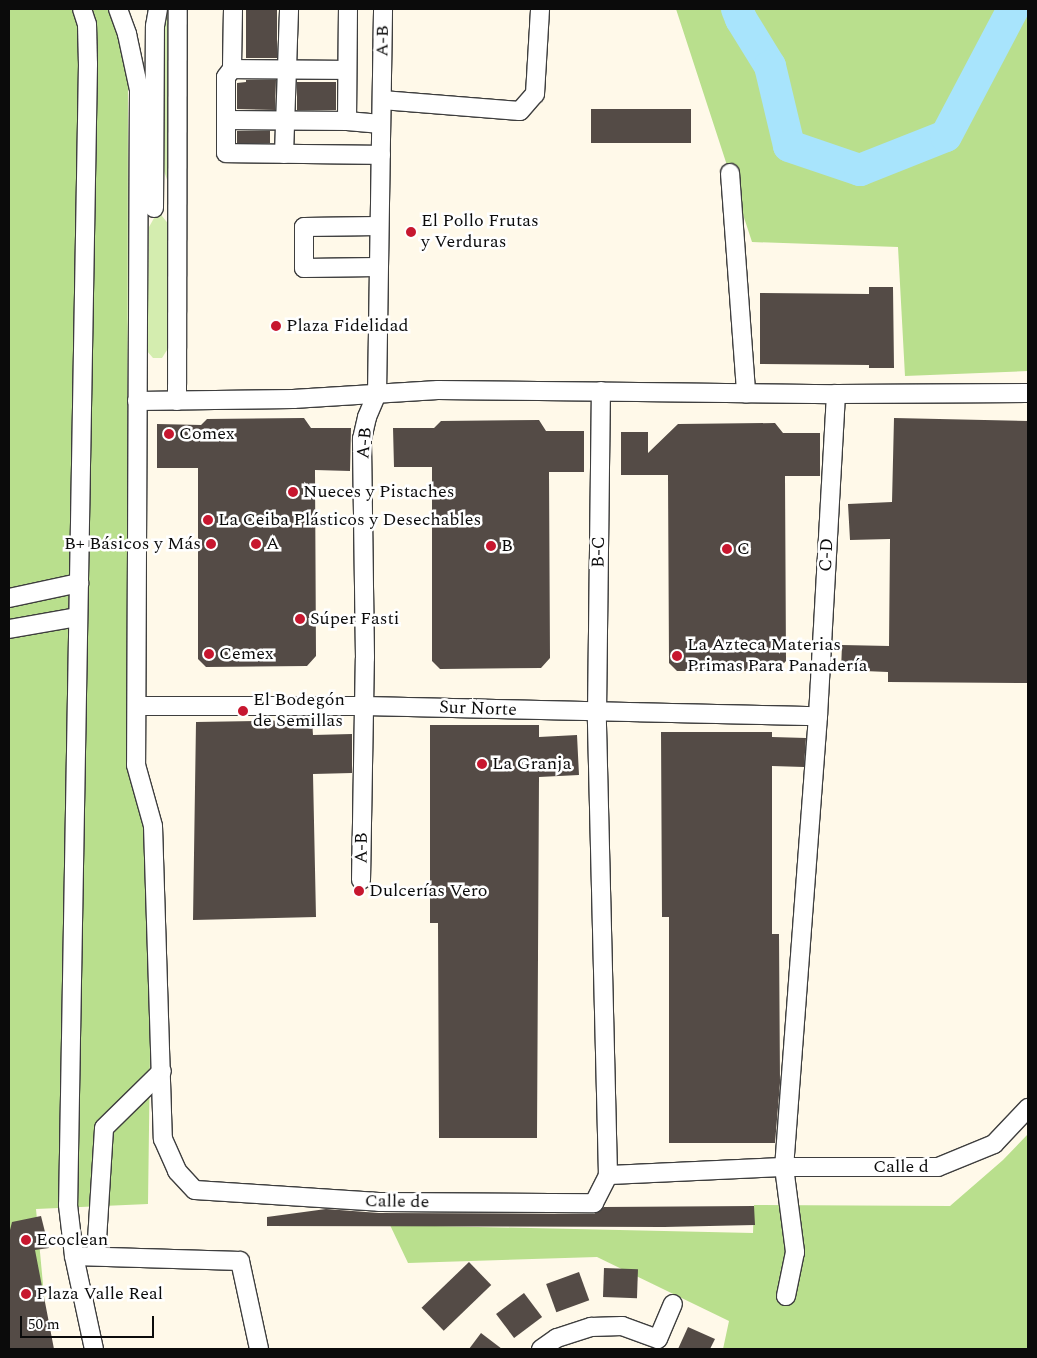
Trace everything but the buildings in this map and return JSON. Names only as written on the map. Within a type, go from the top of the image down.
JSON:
[{"type":"street","points":[[82,9],[87,24],[88,64],[68,1205],[74,1256],[94,1349]]},
{"type":"street","points":[[118,9],[127,34],[139,90],[146,205]]},
{"type":"street","points":[[96,1256],[104,1128],[162,1071],[154,826],[136,765],[137,401],[158,9]]},
{"type":"street","points":[[176,401],[179,222],[178,9]]},
{"type":"street","points":[[233,9],[232,69],[226,77],[226,153],[381,155]]},
{"type":"street","points":[[284,154],[289,9]]},
{"type":"street","points":[[347,121],[348,9]]},
{"type":"street","name":"A-B","points":[[361,880],[364,706],[362,439],[367,417],[377,394],[383,9]]},
{"type":"street","points":[[382,100],[520,111],[535,94],[540,9]]},
{"type":"street","points":[[232,69],[347,70]]},
{"type":"street","points":[[226,120],[347,121],[381,124]]},
{"type":"street","points":[[730,172],[746,393]]},
{"type":"street","points":[[146,205],[179,222]]},
{"type":"street","points":[[378,268],[304,268],[304,226],[379,226]]},
{"type":"street","points":[[137,401],[293,400],[438,390],[836,394],[1028,393]]},
{"type":"street","name":"B-C","points":[[601,391],[597,713],[608,1175]]},
{"type":"street","name":"C-D","points":[[786,1296],[795,1252],[784,1167],[818,716],[836,394]]},
{"type":"street","points":[[9,598],[78,582]]},
{"type":"street","points":[[9,629],[78,617]]},
{"type":"street","name":"Sur Norte","points":[[137,706],[364,706],[597,713],[818,716]]},
{"type":"street","name":"Calle de","points":[[162,1071],[163,1139],[177,1170],[196,1190],[389,1202],[594,1203],[608,1175]]},
{"type":"street","name":"Calle d","points":[[608,1175],[784,1167],[938,1167],[994,1144],[1028,1108]]},
{"type":"street","points":[[74,1256],[240,1261],[259,1349]]},
{"type":"street","points":[[541,1349],[557,1338],[591,1327],[622,1326],[658,1339],[673,1304]]},
{"type":"green space","points":[[9,9],[119,9],[128,69],[127,724],[153,829],[148,1204],[36,1209],[49,1349],[15,1349],[9,1263]]},
{"type":"green space","points":[[161,9],[166,9],[168,14],[171,191],[159,157]]},
{"type":"green space","points":[[676,9],[1028,9],[1028,371],[905,376],[898,247],[752,242]]},
{"type":"green space","points":[[158,211],[170,226],[167,350],[162,358],[153,358],[147,351],[149,227]]},
{"type":"green space","points":[[1028,1134],[1028,1349],[723,1349],[729,1321],[597,1257],[408,1263],[390,1225],[753,1233],[754,1205],[950,1206],[1003,1160]]},
{"type":"waterway","points":[[737,9],[741,19],[770,66],[789,146],[860,170],[946,136],[1013,9]]},
{"type":"place","name":"El Pollo Frutas y Verduras","points":[[411,232]]},
{"type":"place","name":"Plaza Fidelidad","points":[[276,326]]},
{"type":"place","name":"Comex","points":[[169,434]]},
{"type":"place","name":"Nueces y Pistaches","points":[[293,492]]},
{"type":"place","name":"La Ceiba Plásticos y Desechables","points":[[208,520]]},
{"type":"place","name":"B+ Básicos y Más","points":[[211,544]]},
{"type":"place","name":"A","points":[[256,544]]},
{"type":"place","name":"B","points":[[491,546]]},
{"type":"place","name":"C","points":[[727,549]]},
{"type":"place","name":"Súper Fasti","points":[[300,619]]},
{"type":"place","name":"Cemex","points":[[209,654]]},
{"type":"place","name":"La Azteca Materias Primas Para Panadería","points":[[677,656]]},
{"type":"place","name":"El Bodegón de Semillas","points":[[243,711]]},
{"type":"place","name":"La Granja","points":[[482,764]]},
{"type":"place","name":"Dulcerías Vero","points":[[359,891]]},
{"type":"place","name":"Ecoclean","points":[[26,1240]]},
{"type":"place","name":"Plaza Valle Real","points":[[26,1294]]}]
